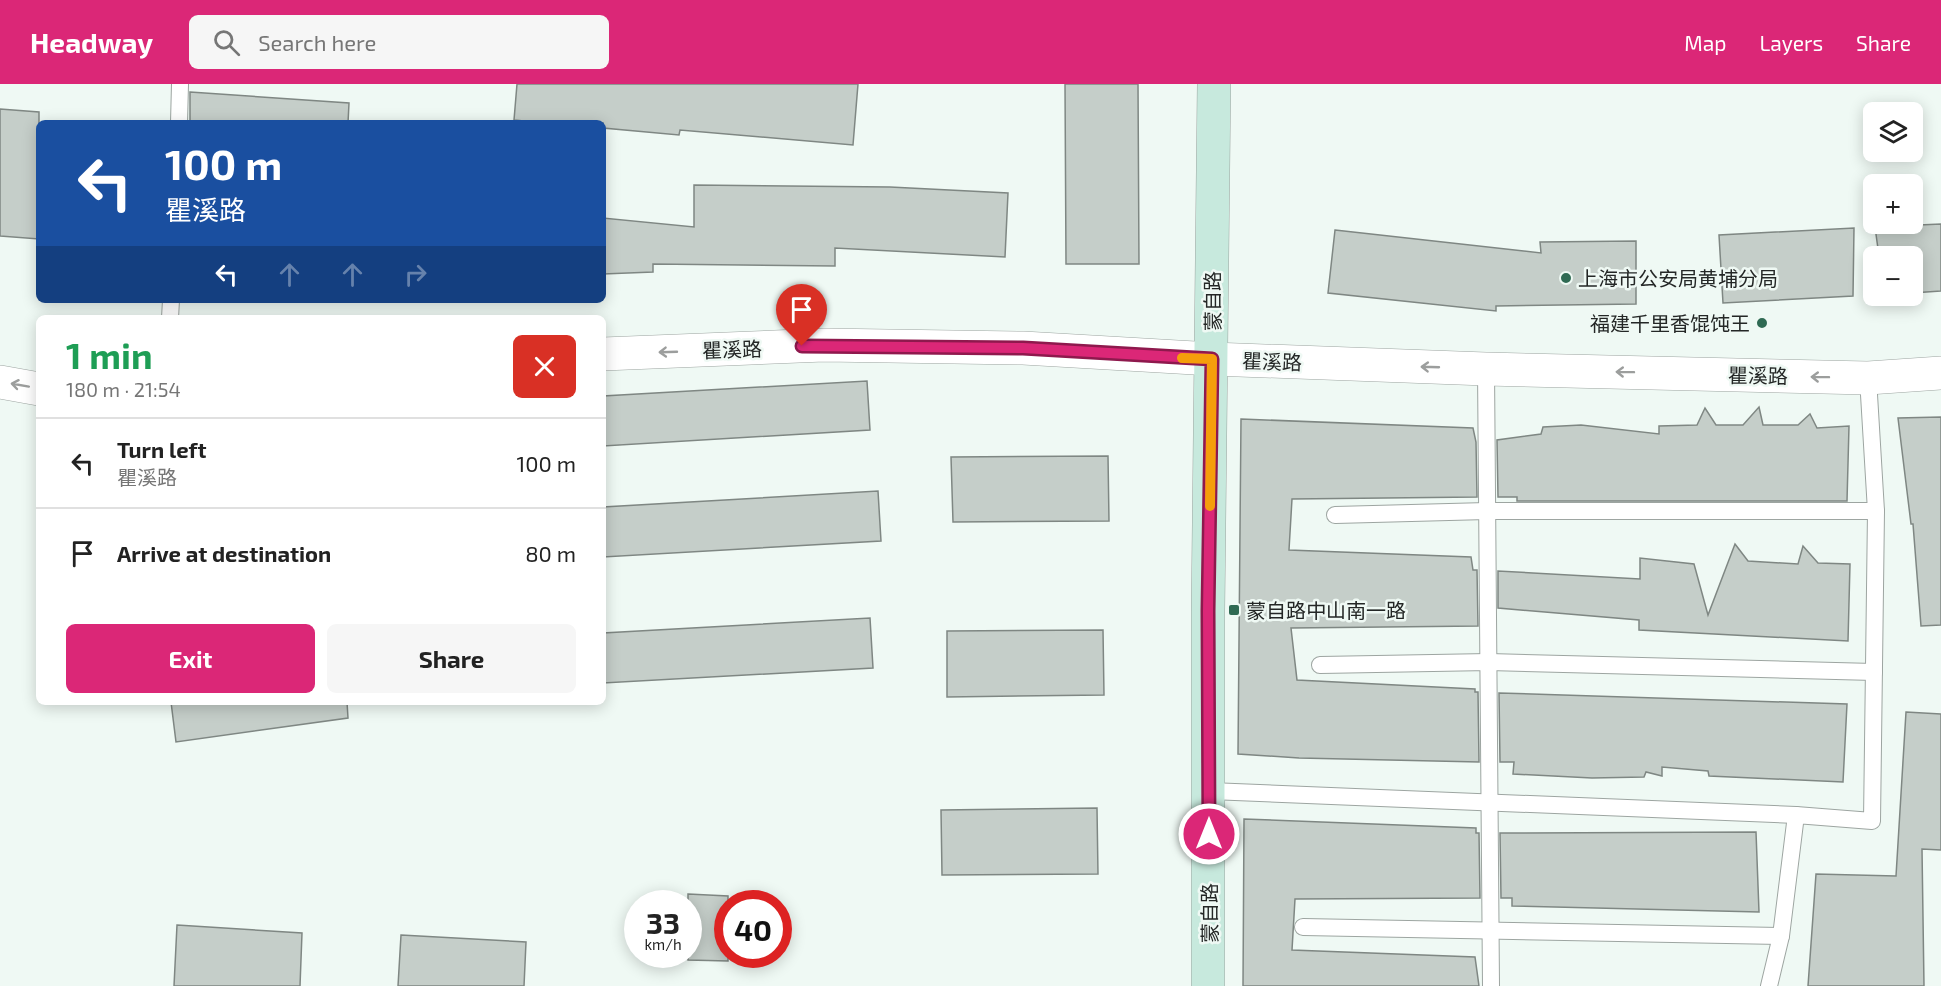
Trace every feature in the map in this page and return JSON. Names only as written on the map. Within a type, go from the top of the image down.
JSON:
[{"type":"street","name":"蒙自路","points":[[1208,986],[1208,611],[1214,84]]},
{"type":"street","name":"瞿溪路","points":[[606,354],[824,345],[1023,348],[1212,359],[1486,369],[1868,378],[1941,374]]},
{"type":"street","points":[[0,382],[36,388]]},
{"type":"lane","points":[[178,120],[180,84]]},
{"type":"lane","points":[[1486,369],[1491,986]]},
{"type":"lane","points":[[1209,791],[1796,815],[1872,821],[1876,511],[1868,378]]},
{"type":"lane","points":[[1335,515],[1487,511],[1876,511]]},
{"type":"lane","points":[[1320,665],[1488,662],[1875,672]]},
{"type":"lane","points":[[1769,986],[1780,936],[1796,815]]},
{"type":"lane","points":[[1303,927],[1780,936]]},
{"type":"building","points":[[517,84],[858,84],[853,145],[680,130],[679,135],[606,128],[606,120],[514,120]]},
{"type":"building","points":[[1065,84],[1138,84],[1139,264],[1066,264]]},
{"type":"building","points":[[190,92],[349,103],[348,120],[190,120]]},
{"type":"building","points":[[0,109],[39,112],[39,120],[36,120],[36,239],[0,236]]},
{"type":"building","points":[[694,185],[890,187],[1008,193],[1005,257],[835,248],[835,266],[653,264],[653,272],[606,274],[606,218],[694,227]]},
{"type":"building","points":[[1941,224],[1941,291],[1923,292],[1923,246],[1878,246],[1876,234],[1923,234],[1923,225]]},
{"type":"building","points":[[1854,228],[1853,296],[1723,303],[1719,235]]},
{"type":"building","points":[[1335,230],[1541,253],[1540,242],[1636,241],[1636,304],[1496,306],[1496,311],[1328,293]]},
{"type":"building","points":[[867,381],[870,430],[606,446],[606,396]]},
{"type":"building","points":[[1759,407],[1763,425],[1798,425],[1810,414],[1817,428],[1849,426],[1847,501],[1517,501],[1517,497],[1498,497],[1497,440],[1541,434],[1543,427],[1581,425],[1659,434],[1659,426],[1697,425],[1705,408],[1716,425],[1743,425]]},
{"type":"building","points":[[1941,417],[1941,625],[1921,626],[1913,524],[1911,524],[1898,418]]},
{"type":"building","points":[[1241,419],[1473,428],[1476,442],[1477,497],[1292,499],[1289,550],[1471,557],[1473,570],[1477,570],[1478,626],[1291,628],[1297,680],[1475,689],[1475,692],[1478,692],[1479,762],[1299,758],[1238,754]]},
{"type":"building","points":[[1108,456],[1109,521],[953,522],[951,457]]},
{"type":"building","points":[[878,491],[881,541],[606,557],[606,507]]},
{"type":"building","points":[[1735,544],[1748,561],[1798,564],[1803,546],[1818,563],[1850,564],[1848,641],[1639,630],[1639,620],[1498,608],[1498,571],[1640,579],[1640,558],[1694,564],[1708,615]]},
{"type":"building","points":[[870,618],[873,668],[606,683],[606,633]]},
{"type":"building","points":[[1103,630],[1104,695],[947,697],[947,631]]},
{"type":"building","points":[[1499,693],[1847,704],[1843,782],[1709,776],[1708,771],[1662,767],[1662,776],[1646,772],[1644,777],[1592,778],[1513,774],[1514,762],[1500,762]]},
{"type":"building","points":[[171,705],[347,705],[348,718],[176,742]]},
{"type":"building","points":[[1906,712],[1941,714],[1941,850],[1922,849],[1924,986],[1808,986],[1816,874],[1896,876]]},
{"type":"building","points":[[1097,808],[1098,874],[942,875],[941,810]]},
{"type":"building","points":[[1244,819],[1476,828],[1476,833],[1479,833],[1480,898],[1295,899],[1292,950],[1475,957],[1479,986],[1243,986]]},
{"type":"building","points":[[1756,832],[1759,912],[1512,906],[1512,898],[1501,898],[1500,833]]},
{"type":"building","points":[[702,895],[714,895],[714,961],[702,960]]},
{"type":"building","points":[[177,925],[302,933],[300,986],[174,986]]},
{"type":"building","points":[[401,935],[526,942],[524,986],[398,986]]},
{"type":"slow traffic","points":[[1182,358],[1212,359],[1210,506]]},
{"type":"place","name":"上海市公安局黄埔分局","points":[[1566,278]]},
{"type":"place","name":"福建千里香馄饨王","points":[[1762,323]]},
{"type":"place","name":"蒙自路中山南一路","points":[[1234,610]]},
{"type":"route","points":[[802,346],[1023,348],[1212,359],[1208,611],[1209,834]]}]
